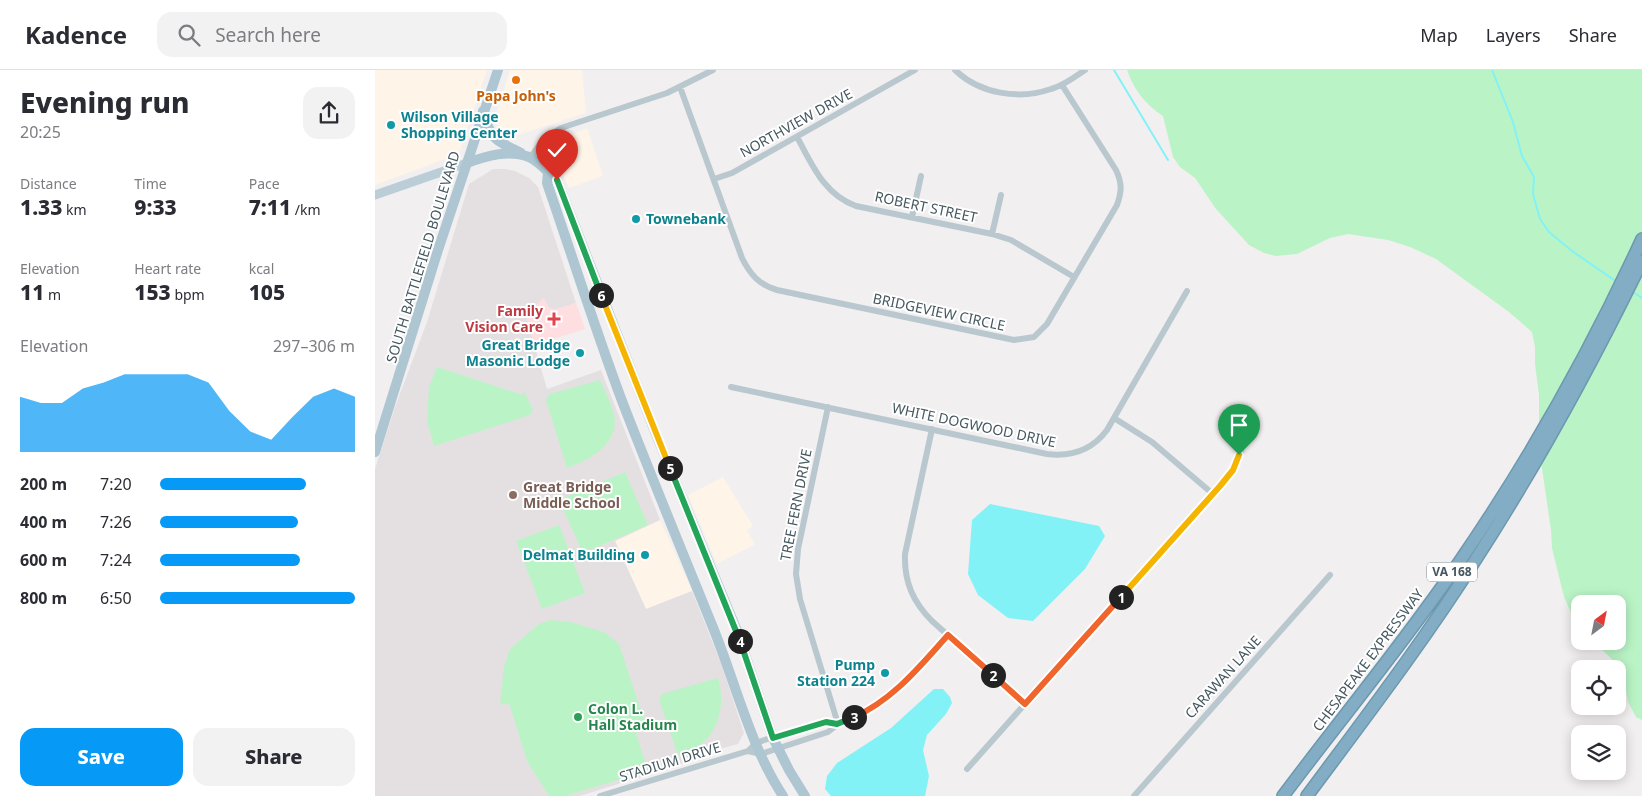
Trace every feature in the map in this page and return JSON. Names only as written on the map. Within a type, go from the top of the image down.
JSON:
[{"type":"highway","name":"VA 168","points":[[1307,796],[1398,674],[1476,560],[1545,447],[1600,335],[1642,239]]},
{"type":"highway","name":"VA 168","points":[[1600,335],[1642,261]]},
{"type":"highway","name":"CHESAPEAKE EXPRESSWAY","points":[[1283,796],[1353,706],[1460,562],[1521,468],[1600,335]]},
{"type":"main road","name":"SOUTH BATTLEFIELD BOULEVARD","points":[[375,452],[483,111],[498,70]]},
{"type":"main road","points":[[483,111],[487,128],[494,138],[532,159],[557,180],[656,434],[737,631],[777,748],[805,796]]},
{"type":"main road","points":[[375,195],[493,155],[515,154],[532,159]]},
{"type":"main road","points":[[548,172],[547,183],[622,402],[725,658],[756,744],[767,769],[783,796]]},
{"type":"main road","points":[[553,199],[561,204],[578,246],[594,274]]},
{"type":"street","points":[[532,159],[543,140],[561,128],[680,87],[713,70]]},
{"type":"street","name":"NORTHVIEW DRIVE","points":[[714,179],[732,173],[915,70]]},
{"type":"street","points":[[955,70],[979,87],[1018,94],[1050,90],[1062,85],[1085,70]]},
{"type":"street","name":"BRIDGEVIEW CIRCLE","points":[[680,87],[746,265],[757,280],[777,290],[996,337],[1023,339],[1034,336],[1047,324],[1117,205],[1122,186],[1116,170],[1062,85]]},
{"type":"street","name":"ROBERT STREET","points":[[797,137],[821,180],[836,197],[856,206],[992,234],[1011,240],[1075,277]]},
{"type":"street","points":[[912,217],[921,176]]},
{"type":"street","points":[[992,234],[1001,195]]},
{"type":"street","name":"WHITE DOGWOOD DRIVE","points":[[731,386],[1062,456],[1079,452],[1091,446],[1103,435],[1187,291]]},
{"type":"street","name":"TREE FERN DRIVE","points":[[828,407],[798,548],[796,574],[800,599],[837,724]]},
{"type":"street","points":[[967,769],[1233,470],[1240,451],[1246,416]]},
{"type":"street","points":[[1114,418],[1158,446],[1213,494]]},
{"type":"street","points":[[932,429],[907,543],[905,567],[908,586],[921,610],[1025,704]]},
{"type":"street","name":"CARAWAN LANE","points":[[1134,796],[1330,575]]},
{"type":"street","name":"STADIUM DRIVE","points":[[748,751],[761,754],[828,732],[837,724],[868,710],[894,692],[948,635]]},
{"type":"street","name":"STADIUM DRIVE","points":[[600,796],[748,751],[756,744],[773,738],[826,722],[837,724]]},
{"type":"shaded area","name":"Wilson Village Shopping Center","points":[[375,70],[487,70],[459,154],[375,185]]},
{"type":"shaded area","points":[[510,70],[582,70],[586,113],[515,136],[503,133],[496,125],[495,117]]},
{"type":"shaded area","points":[[587,128],[603,176],[569,188],[563,175],[554,164],[550,152],[566,137]]},
{"type":"shaded area","name":"Great Bridge Middle School","points":[[493,169],[515,171],[529,178],[538,187],[576,303],[552,309],[549,308],[544,299],[528,323],[547,389],[601,370],[660,520],[615,541],[646,609],[692,591],[722,666],[744,733],[738,744],[580,796],[375,796],[375,469],[395,407],[427,322],[469,184]]},
{"type":"shaded area","name":"Family Vision Care","points":[[543,298],[552,309],[576,303],[585,329],[534,345],[526,316]]},
{"type":"shaded area","points":[[723,477],[753,526],[747,530],[755,544],[717,564],[688,495]]},
{"type":"shaded area","name":"Delmat Building","points":[[660,520],[692,591],[646,609],[615,541]]},
{"type":"green space","points":[[1127,70],[1642,70],[1642,720],[1636,717],[1628,702],[1626,660],[1613,660],[1602,650],[1626,650],[1626,595],[1571,595],[1571,612],[1564,597],[1552,548],[1539,448],[1539,395],[1532,332],[1509,312],[1436,259],[1410,247],[1388,240],[1348,234],[1330,238],[1297,254],[1276,256],[1264,253],[1249,245],[1216,209],[1195,178],[1180,167],[1173,157],[1163,116],[1151,107],[1133,84]]},
{"type":"green space","points":[[437,367],[523,395],[523,389],[533,410],[530,415],[434,446],[427,422],[429,387]]},
{"type":"green space","points":[[600,380],[614,414],[613,434],[602,449],[594,455],[567,468],[546,400],[549,394]]},
{"type":"green space","points":[[625,472],[648,525],[583,553],[559,500]]},
{"type":"green space","points":[[559,525],[585,593],[542,609],[516,541]]},
{"type":"green space","name":"Colon L. Hall Stadium","points":[[551,620],[570,622],[604,632],[619,644],[647,729],[636,733],[648,771],[565,796],[549,796],[527,761],[509,703],[500,705],[504,667],[510,649],[539,624]]},
{"type":"green space","points":[[718,678],[721,690],[721,703],[715,726],[701,744],[690,751],[678,755],[659,700],[662,694]]},
{"type":"water","points":[[990,504],[1099,526],[1105,536],[1085,569],[1033,621],[1008,618],[978,595],[968,574],[972,520]]},
{"type":"water","points":[[934,689],[943,689],[950,697],[952,703],[946,714],[927,735],[923,750],[929,776],[925,796],[831,796],[825,789],[827,776],[837,763],[891,728]]},
{"type":"waterway","points":[[1114,70],[1168,160]]},
{"type":"waterway","points":[[1492,70],[1513,122],[1522,156],[1534,177],[1533,194],[1540,219],[1549,232],[1572,251],[1617,282]]},
{"type":"waterway","points":[[1631,291],[1642,298]]},
{"type":"place","name":"Papa John's","points":[[516,80]]},
{"type":"place","name":"Wilson Village Shopping Center","points":[[391,125]]},
{"type":"place","name":"Townebank","points":[[636,219]]},
{"type":"place","name":"Family Vision Care","points":[[554,319]]},
{"type":"place","name":"Great Bridge Masonic Lodge","points":[[580,353]]},
{"type":"place","name":"Great Bridge Middle School","points":[[513,495]]},
{"type":"place","name":"Delmat Building","points":[[645,555]]},
{"type":"place","name":"Pump Station 224","points":[[885,673]]},
{"type":"place","name":"Colon L. Hall Stadium","points":[[578,717]]},
{"type":"route","points":[[557,180],[656,434],[737,631],[773,738],[804,727],[826,722],[837,724],[868,710],[906,681],[948,635],[1025,704],[1220,486],[1233,470],[1239,455]]}]
